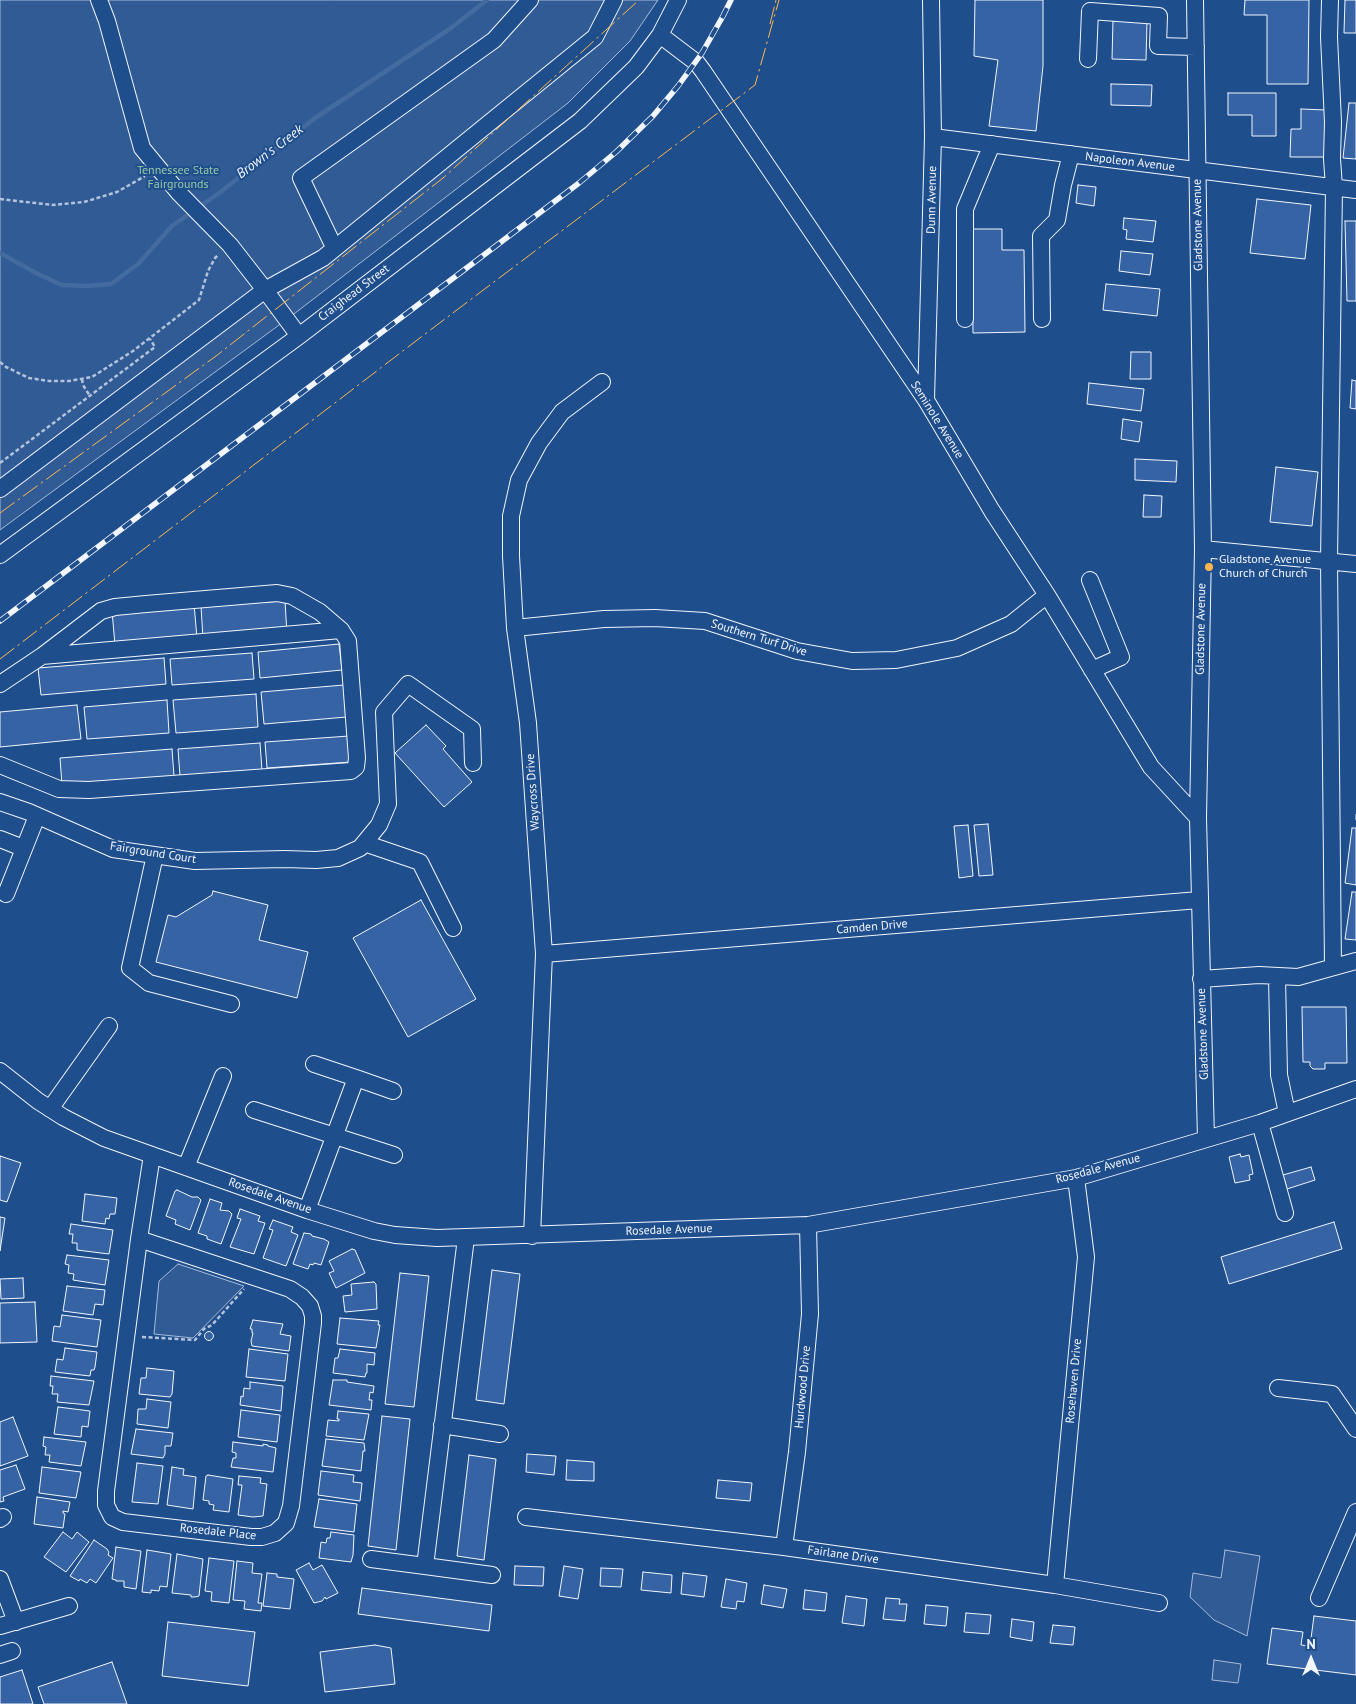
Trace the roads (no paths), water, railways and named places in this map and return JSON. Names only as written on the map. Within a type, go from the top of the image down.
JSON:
[{"type":"street","points":[[100,0],[142,148],[180,193],[230,245],[298,336]]},
{"type":"street","points":[[334,247],[300,178],[494,40],[530,0]]},
{"type":"street","points":[[0,489],[265,290],[323,258],[334,247],[595,37],[614,0]]},
{"type":"street","name":"Craighead Street","points":[[0,555],[298,336],[580,121],[636,67],[660,35],[678,0]]},
{"type":"street","name":"Dunn Avenue","points":[[926,400],[933,137],[931,0]]},
{"type":"street","name":"Gladstone Avenue","points":[[1195,0],[1203,549],[1198,818],[1206,1139]]},
{"type":"street","points":[[1330,0],[1329,37],[1334,187],[1330,561],[1333,967]]},
{"type":"street","points":[[1088,59],[1090,11],[1159,16],[1158,46],[1196,47]]},
{"type":"street","name":"Seminole Avenue","points":[[660,35],[697,63],[926,400],[992,511],[1047,595],[1151,768],[1198,818]]},
{"type":"street","name":"Napoleon Avenue","points":[[933,137],[1356,190]]},
{"type":"street","points":[[964,319],[965,209],[992,144]]},
{"type":"street","points":[[1042,319],[1041,236],[1057,220],[1062,185],[1070,154]]},
{"type":"street","name":"Waycross Drive","points":[[532,1236],[544,954],[528,723],[515,628],[511,516],[518,480],[539,443],[562,412],[602,382]]},
{"type":"street","points":[[1203,549],[1356,564]]},
{"type":"street","points":[[1090,580],[1121,657],[1092,670]]},
{"type":"street","points":[[0,684],[42,656],[101,611],[116,607],[277,592],[292,596],[320,612],[341,630],[348,641],[357,758],[356,767],[351,771],[89,790],[59,789],[0,765]]},
{"type":"street","name":"Southern Turf Drive","points":[[515,628],[604,619],[655,618],[705,622],[797,651],[852,661],[896,660],[956,648],[1010,624],[1047,595]]},
{"type":"street","points":[[42,656],[341,630]]},
{"type":"street","name":"Fairground Court","points":[[0,802],[113,849],[195,861],[316,860],[338,858],[360,848],[379,825],[388,804],[384,712],[408,684],[472,729],[473,763]]},
{"type":"street","points":[[6,894],[37,816]]},
{"type":"street","points":[[0,839],[23,848]]},
{"type":"street","points":[[364,843],[420,862],[453,928]]},
{"type":"street","points":[[155,855],[130,968],[149,983],[232,1004]]},
{"type":"street","name":"Camden Drive","points":[[544,954],[1199,900]]},
{"type":"street","points":[[1201,978],[1259,975],[1298,977],[1356,960]]},
{"type":"street","points":[[1277,976],[1279,1075],[1286,1113]]},
{"type":"street","points":[[50,1109],[109,1026]]},
{"type":"street","points":[[314,1064],[394,1091]]},
{"type":"street","name":"Rosedale Avenue","points":[[0,1072],[50,1109],[104,1138],[307,1210],[374,1231],[422,1238],[532,1236],[808,1225],[1076,1178],[1260,1123],[1356,1089]]},
{"type":"street","points":[[186,1166],[223,1076]]},
{"type":"street","points":[[307,1210],[356,1078]]},
{"type":"street","points":[[254,1110],[394,1155]]},
{"type":"street","points":[[1260,1123],[1285,1213]]},
{"type":"street","name":"Rosedale Place","points":[[138,1239],[255,1277],[297,1293],[310,1306],[313,1316],[291,1506],[286,1523],[275,1533],[262,1537],[251,1537],[123,1522],[112,1517],[106,1504],[106,1491],[138,1239],[152,1155]]},
{"type":"street","name":"Rosehaven Drive","points":[[1055,1585],[1086,1257],[1076,1178]]},
{"type":"street","name":"Hurdwood Drive","points":[[784,1547],[797,1452],[810,1314],[808,1225]]},
{"type":"street","points":[[425,1566],[466,1238]]},
{"type":"street","points":[[1278,1388],[1332,1394],[1356,1429]]},
{"type":"street","points":[[442,1425],[500,1434]]},
{"type":"street","points":[[1319,1598],[1356,1512]]},
{"type":"street","name":"Fairlane Drive","points":[[526,1517],[784,1547],[1055,1585],[1159,1603]]},
{"type":"street","points":[[371,1559],[492,1575]]},
{"type":"street","points":[[0,1579],[16,1622]]},
{"type":"street","points":[[0,1626],[69,1606]]},
{"type":"waterway","name":"Brown's Creek","points":[[0,253],[62,285],[111,284],[138,264],[172,226],[219,193],[315,118],[451,28],[487,0]]},
{"type":"railway","points":[[0,621],[579,183],[616,152],[653,116],[678,86],[702,53],[731,0]]},
{"type":"place","name":"Gladstone Avenue Church of Church","points":[[1209,567]]},
{"type":"park label","name":"Tennessee State Fairgrounds","points":[[178,178]]}]
